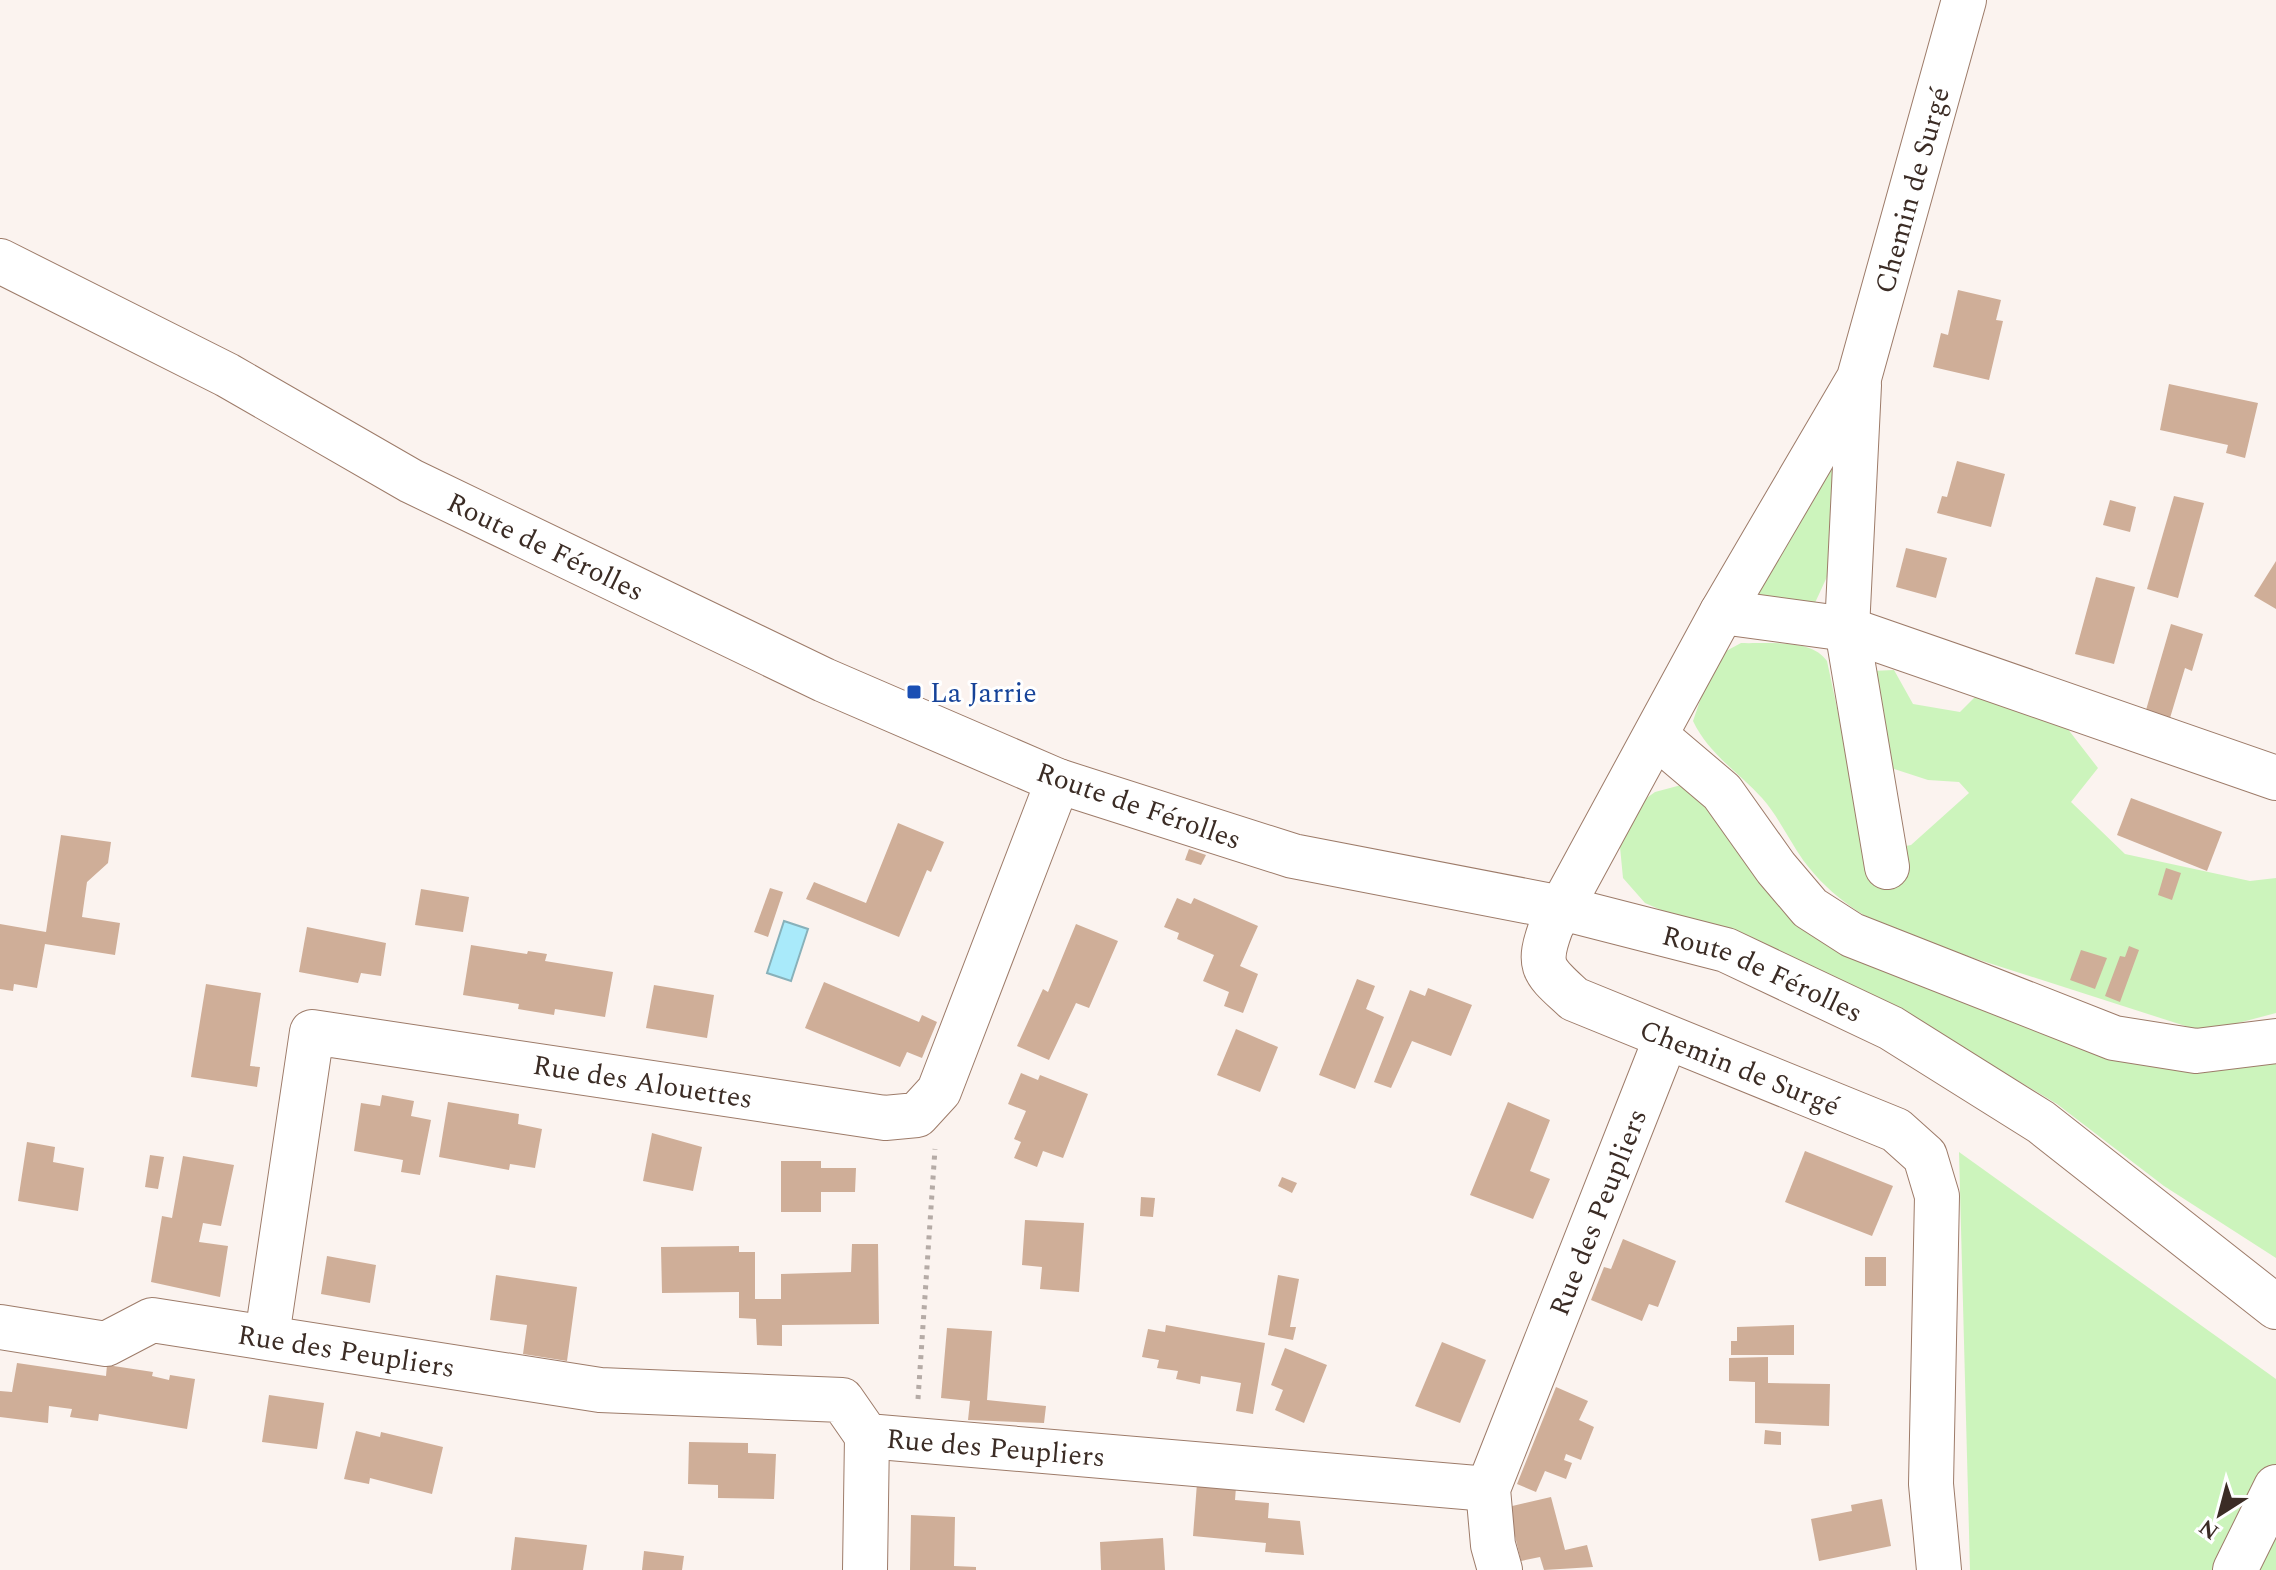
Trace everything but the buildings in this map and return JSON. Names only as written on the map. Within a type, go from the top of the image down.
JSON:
[{"type":"main road","name":"Chemin de Surgé","points":[[1887,867],[1847,629],[1859,378],[1964,0]]},
{"type":"main road","name":"Route de Férolles","points":[[0,261],[227,375],[425,488],[824,680],[1058,781],[1293,856],[1562,908],[1726,950],[1891,1028],[2041,1122],[2276,1307]]},
{"type":"main road","name":"Chemin de Surgé","points":[[1859,378],[1722,612],[1562,908],[1542,954],[1545,971],[1574,999],[1896,1130],[1925,1156],[1937,1196],[1931,1484],[1939,1570]]},
{"type":"main road","points":[[1722,612],[1847,629],[2276,778]]},
{"type":"main road","points":[[1656,736],[1722,792],[1776,868],[1810,908],[1852,935],[2114,1038],[2196,1051],[2276,1041]]},
{"type":"main road","name":"Rue des Alouettes","points":[[267,1336],[312,1032],[885,1118],[917,1115],[939,1091],[1058,781]]},
{"type":"main road","name":"Rue des Peupliers","points":[[0,1327],[106,1344],[152,1320],[600,1390],[842,1400],[867,1436],[1488,1489],[1666,1038]]},
{"type":"main road","points":[[865,1570],[867,1436]]},
{"type":"main road","points":[[2235,1570],[2276,1487]]},
{"type":"main road","points":[[1488,1489],[1493,1545],[1500,1570]]},
{"type":"path","points":[[915,1440],[939,1091]]},
{"type":"green space","points":[[1827,464],[1834,468],[1831,568],[1814,605],[1755,594]]},
{"type":"green space","points":[[1741,643],[1800,645],[1820,654],[1827,661],[1868,853],[1911,845],[1969,793],[1959,782],[1928,780],[1885,766],[1872,671],[1894,670],[1913,704],[1960,712],[1977,695],[2067,728],[2098,768],[2071,802],[2125,854],[2250,881],[2276,878],[2276,1013],[2204,1032],[1911,938],[1851,907],[1814,874],[1768,805],[1715,753],[1693,721],[1715,657]]},
{"type":"green space","points":[[1685,784],[1715,802],[1775,892],[2057,1033],[2276,1054],[2276,1258],[2164,1186],[2057,1104],[1928,1027],[1645,903],[1623,878],[1620,847],[1641,802],[1655,792]]},
{"type":"green space","points":[[1959,1152],[2276,1379],[2276,1570],[1970,1570]]},
{"type":"water","points":[[784,921],[808,929],[791,981],[767,973]]},
{"type":"place","name":"La Jarrie","points":[[914,692]]}]
